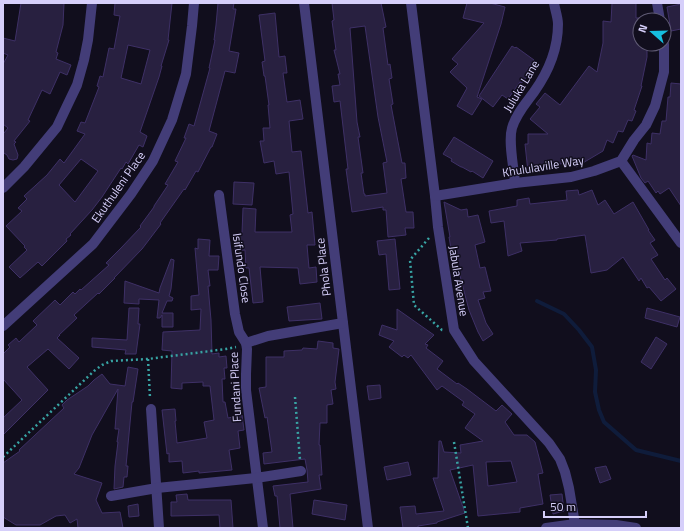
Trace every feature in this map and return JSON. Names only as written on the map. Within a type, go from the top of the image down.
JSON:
[{"type":"street","points":[[3,188],[57,127],[77,85],[88,40],[92,3]]},
{"type":"street","name":"Ekuthuleni Place","points":[[3,326],[93,244],[131,194],[153,161],[172,120],[186,74],[194,3]]},
{"type":"street","name":"Phola Place","points":[[304,3],[368,528]]},
{"type":"street","name":"Jabula Avenue","points":[[411,3],[438,227],[454,330],[474,360],[549,443],[560,459],[569,488],[574,524]]},
{"type":"street","name":"Juluka Lane","points":[[515,183],[511,143],[512,130],[518,114],[542,80],[552,59],[556,46],[558,23],[554,3]]},
{"type":"street","points":[[664,52],[664,72],[655,106],[646,125],[634,140],[621,161],[681,243]]},
{"type":"street","name":"Khululaville Way","points":[[435,196],[515,183],[571,177],[594,171],[621,161]]},
{"type":"street","name":"Isifundo Close","points":[[219,195],[235,314],[239,332],[246,343]]},
{"type":"street","name":"Fundani Place","points":[[262,528],[246,390],[246,343],[286,332],[343,323]]},
{"type":"street","points":[[151,409],[159,528]]},
{"type":"street","points":[[111,496],[157,488],[256,478],[301,471]]},
{"type":"street","points":[[546,528],[574,524],[616,525],[636,528]]},
{"type":"path","points":[[438,227],[410,260],[414,305],[442,330],[454,330]]},
{"type":"path","points":[[3,457],[102,365],[111,361],[148,359],[235,347]]},
{"type":"path","points":[[148,359],[151,409]]},
{"type":"path","points":[[295,397],[301,471]]},
{"type":"path","points":[[454,442],[468,528]]},
{"type":"building","points":[[21,3],[64,3],[63,25],[56,52],[58,53],[56,59],[71,65],[67,75],[60,72],[50,94],[42,90],[28,120],[30,121],[14,141],[16,142],[14,144],[18,155],[17,159],[13,160],[9,159],[4,153],[3,154],[3,132],[4,133],[8,128],[3,124],[3,64],[8,55],[3,53],[3,38],[15,41]]},
{"type":"building","points":[[115,3],[172,3],[169,40],[159,77],[140,132],[147,136],[143,147],[139,145],[128,164],[126,162],[122,169],[121,168],[92,210],[66,239],[67,241],[42,266],[38,262],[20,278],[9,267],[27,250],[6,226],[22,211],[18,208],[27,199],[24,196],[47,175],[60,159],[64,163],[85,134],[77,131],[81,122],[85,123],[99,87],[97,86],[100,76],[103,77],[109,48],[114,49],[120,16],[114,15]],"holes":[[[128,45],[150,50],[141,84],[121,78]],[[81,159],[98,171],[75,202],[59,185]]]},
{"type":"building","points":[[218,3],[234,3],[233,9],[236,9],[229,51],[239,53],[235,73],[225,71],[209,131],[217,134],[212,147],[198,172],[196,171],[185,190],[184,189],[160,223],[161,224],[142,249],[99,294],[98,293],[74,315],[77,318],[57,338],[79,358],[69,369],[48,349],[27,367],[48,390],[3,435],[3,418],[22,400],[3,379],[3,354],[10,347],[8,345],[16,338],[19,342],[37,325],[33,321],[55,300],[60,305],[73,292],[75,294],[80,289],[81,290],[109,265],[106,263],[141,227],[140,226],[168,185],[165,184],[178,162],[175,161],[186,138],[184,138],[189,124],[194,126],[210,68],[215,40]]},
{"type":"building","points":[[332,3],[381,3],[386,27],[383,28],[388,65],[390,64],[392,78],[389,79],[393,104],[391,105],[402,163],[405,163],[406,178],[401,179],[406,212],[413,212],[414,228],[405,228],[406,235],[388,237],[386,210],[383,210],[383,207],[352,212],[346,169],[348,169],[340,101],[334,102],[332,86],[340,85],[338,74],[340,74],[334,50],[336,50],[332,21],[334,20]],"holes":[[[365,26],[378,117],[387,162],[383,163],[387,193],[365,196],[361,173],[363,173],[358,137],[360,137],[357,122],[350,28]]]},
{"type":"building","points":[[467,3],[490,3],[505,7],[501,24],[477,97],[482,99],[472,115],[457,106],[467,88],[450,72],[458,64],[452,59],[484,23],[463,18]]},
{"type":"building","points":[[612,3],[636,3],[636,12],[632,12],[632,52],[647,52],[647,57],[642,86],[632,121],[628,120],[623,132],[618,131],[613,143],[607,140],[603,151],[576,167],[573,162],[539,167],[540,171],[528,172],[525,144],[528,144],[528,134],[548,134],[530,119],[540,107],[536,104],[545,93],[560,105],[589,66],[597,72],[603,43],[603,21],[611,22]]},
{"type":"building","points":[[681,4],[681,29],[672,31],[672,12],[668,12],[667,7]]},
{"type":"building","points":[[275,13],[279,57],[285,56],[287,73],[283,73],[287,102],[300,100],[303,119],[289,121],[292,152],[301,151],[308,213],[312,212],[315,245],[307,245],[309,268],[316,267],[317,282],[300,284],[298,268],[260,267],[263,302],[253,303],[249,268],[246,268],[245,250],[235,251],[234,234],[242,233],[243,208],[256,209],[255,232],[292,232],[290,215],[293,214],[289,172],[276,174],[274,161],[264,163],[260,141],[264,141],[263,128],[270,128],[269,105],[262,62],[265,61],[259,15]]},
{"type":"building","points":[[512,46],[515,48],[516,47],[534,60],[527,70],[530,72],[522,83],[520,82],[508,99],[502,95],[493,107],[479,96]]},
{"type":"building","points":[[671,83],[681,84],[681,206],[669,188],[660,194],[658,191],[656,193],[648,181],[645,183],[641,178],[632,156],[633,155],[646,160],[647,143],[651,144],[652,133],[660,134],[662,121],[666,121]]},
{"type":"building","points":[[454,137],[493,161],[483,178],[451,161],[452,159],[443,154]]},
{"type":"building","points":[[234,182],[254,183],[252,205],[233,204]]},
{"type":"building","points":[[578,190],[579,195],[592,190],[598,205],[605,200],[614,214],[633,202],[655,240],[650,243],[658,255],[651,259],[665,280],[667,278],[676,289],[661,301],[649,287],[647,288],[641,278],[639,281],[623,257],[607,270],[591,273],[585,235],[557,240],[520,243],[522,251],[508,256],[504,221],[491,223],[489,211],[517,206],[517,200],[529,198],[530,204],[567,200],[566,191]]},
{"type":"building","points":[[444,202],[461,210],[467,209],[468,217],[478,215],[485,242],[475,245],[480,268],[485,267],[491,291],[483,292],[485,298],[478,300],[486,323],[493,334],[483,341],[469,310],[459,272],[455,273]]},
{"type":"building","points":[[198,239],[210,240],[209,256],[219,256],[218,270],[208,270],[210,286],[208,286],[212,354],[219,353],[219,357],[226,356],[227,368],[224,368],[225,379],[222,379],[223,402],[225,402],[228,418],[242,415],[244,430],[238,431],[240,448],[229,450],[232,470],[183,473],[182,461],[169,462],[169,453],[167,454],[162,410],[175,409],[177,443],[207,438],[204,422],[214,420],[210,386],[203,386],[203,382],[182,383],[182,389],[171,388],[172,351],[162,350],[163,332],[200,330],[201,309],[191,310],[191,296],[199,295],[195,248],[198,249]]},
{"type":"building","points":[[395,239],[400,289],[389,290],[386,254],[379,255],[377,241]]},
{"type":"building","points":[[171,259],[174,260],[169,296],[173,298],[172,301],[167,301],[162,313],[173,313],[173,327],[162,327],[162,315],[160,318],[157,318],[159,300],[139,299],[139,304],[124,303],[125,281],[159,293]]},
{"type":"building","points":[[320,303],[322,319],[289,321],[287,307]]},
{"type":"building","points":[[129,308],[139,308],[138,324],[140,324],[136,354],[125,354],[126,350],[92,347],[92,338],[127,340]]},
{"type":"building","points":[[647,308],[680,317],[677,327],[645,318]]},
{"type":"building","points":[[397,309],[434,335],[425,344],[428,345],[426,348],[443,361],[437,369],[496,411],[502,405],[512,414],[505,422],[514,435],[527,435],[535,442],[543,473],[538,474],[543,504],[520,508],[520,512],[478,516],[473,465],[450,470],[465,513],[437,523],[418,526],[418,528],[403,528],[400,507],[415,506],[416,514],[444,511],[433,478],[438,478],[439,441],[441,441],[444,452],[461,453],[460,445],[483,441],[465,428],[475,414],[462,405],[464,402],[442,386],[437,390],[411,355],[408,358],[404,355],[402,357],[389,347],[394,341],[379,335],[382,325],[397,330]],"holes":[[[511,461],[517,482],[488,486],[486,462]]]},
{"type":"building","points":[[656,337],[667,344],[651,369],[641,362]]},
{"type":"building","points":[[318,341],[333,343],[333,348],[339,349],[335,382],[336,389],[331,390],[333,404],[327,405],[327,423],[320,423],[319,445],[322,475],[319,475],[321,489],[290,494],[293,528],[280,528],[277,496],[275,496],[273,486],[308,482],[307,470],[305,459],[264,464],[263,453],[272,452],[267,417],[265,418],[259,388],[266,387],[266,357],[284,357],[284,351],[302,350],[303,348],[317,349]]},
{"type":"building","points":[[128,367],[138,369],[132,402],[126,466],[128,466],[127,477],[124,477],[123,487],[114,489],[119,429],[115,429],[118,389],[92,435],[79,468],[74,474],[102,483],[96,500],[102,513],[120,512],[123,528],[78,528],[77,519],[70,523],[65,515],[56,516],[40,525],[16,525],[3,517],[3,463],[20,451],[19,450],[64,408],[62,405],[67,400],[88,386],[102,374],[110,384],[125,386]]},
{"type":"building","points":[[380,385],[381,398],[369,400],[367,386]]},
{"type":"building","points":[[408,462],[411,475],[387,480],[384,467]]},
{"type":"building","points":[[606,466],[611,479],[600,483],[595,468]]},
{"type":"building","points":[[187,494],[188,500],[231,500],[233,528],[220,528],[219,515],[171,516],[171,502],[177,502],[176,495]]},
{"type":"building","points":[[562,494],[564,511],[553,514],[550,495]]},
{"type":"building","points":[[314,500],[347,505],[345,520],[312,514]]},
{"type":"building","points":[[138,504],[139,516],[129,517],[128,506]]},
{"type":"waterway","points":[[537,301],[564,314],[592,347],[596,370],[595,392],[599,410],[604,422],[636,450],[681,461]]}]
